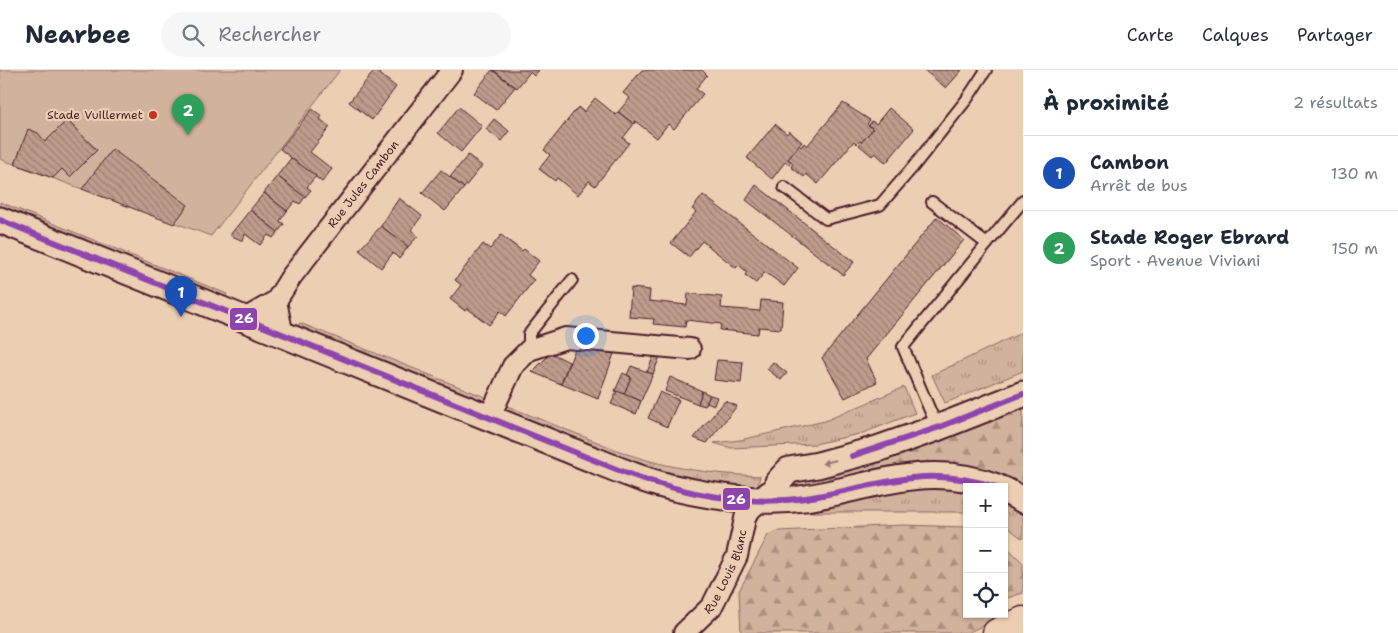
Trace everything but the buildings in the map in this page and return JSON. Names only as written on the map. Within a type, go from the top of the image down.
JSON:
[{"type":"highway","points":[[997,633],[1022,621]]},
{"type":"street","name":"Rue Jules Cambon","points":[[243,320],[276,301],[290,277],[452,70]]},
{"type":"street","points":[[0,220],[243,320],[650,481],[720,497],[760,500],[805,498],[920,474],[961,476],[984,483]]},
{"type":"street","points":[[276,301],[283,336]]},
{"type":"street","points":[[489,418],[512,366],[529,350],[566,338],[690,349]]},
{"type":"street","points":[[778,482],[789,470],[818,465],[877,449],[1023,394]]},
{"type":"street","name":"Rue Louis Blanc","points":[[684,633],[712,606],[724,586],[737,556],[746,514],[778,482]]},
{"type":"street","points":[[1008,492],[1023,500]]},
{"type":"lane","points":[[784,188],[826,219],[880,205],[967,99],[986,70]]},
{"type":"lane","points":[[932,202],[987,244]]},
{"type":"lane","points":[[937,428],[902,347],[1023,202]]},
{"type":"lane","points":[[529,350],[529,334],[572,280]]},
{"type":"green space","name":"Stade Vuillermet","points":[[0,70],[340,70],[211,236],[0,159]]},
{"type":"green space","points":[[0,202],[227,294],[225,299],[0,208]]},
{"type":"green space","points":[[300,323],[627,454],[692,470],[760,476],[757,489],[673,478],[298,328]]},
{"type":"green space","points":[[1023,332],[1023,371],[945,403],[932,375]]},
{"type":"green space","points":[[904,387],[915,413],[863,433],[815,444],[731,448],[714,443],[740,440],[825,421]]},
{"type":"green space","points":[[1023,398],[1023,486],[995,473],[967,465],[941,462],[889,466],[806,485],[806,473]]},
{"type":"green space","points":[[911,486],[963,487],[963,512],[811,512],[811,508]]},
{"type":"green space","points":[[1008,503],[1023,512],[1023,539],[1008,528]]},
{"type":"green space","points":[[903,525],[963,527],[963,618],[997,619],[967,633],[741,633],[739,591],[768,535],[778,531]]},
{"type":"green space","points":[[1008,548],[1023,563],[1023,593],[1008,598]]},
{"type":"transit line","name":"26","points":[[0,220],[616,469],[685,491],[733,499],[782,500],[806,498],[900,479],[922,477],[945,477],[981,483]]},
{"type":"transit line","name":"26","points":[[852,456],[937,428],[1023,394]]},
{"type":"place","name":"Stade Vuillermet","points":[[153,115]]},
{"type":"place","name":"Stade Roger Ebrard","points":[[188,135]]},
{"type":"place","name":"Cambon","points":[[181,317]]}]
